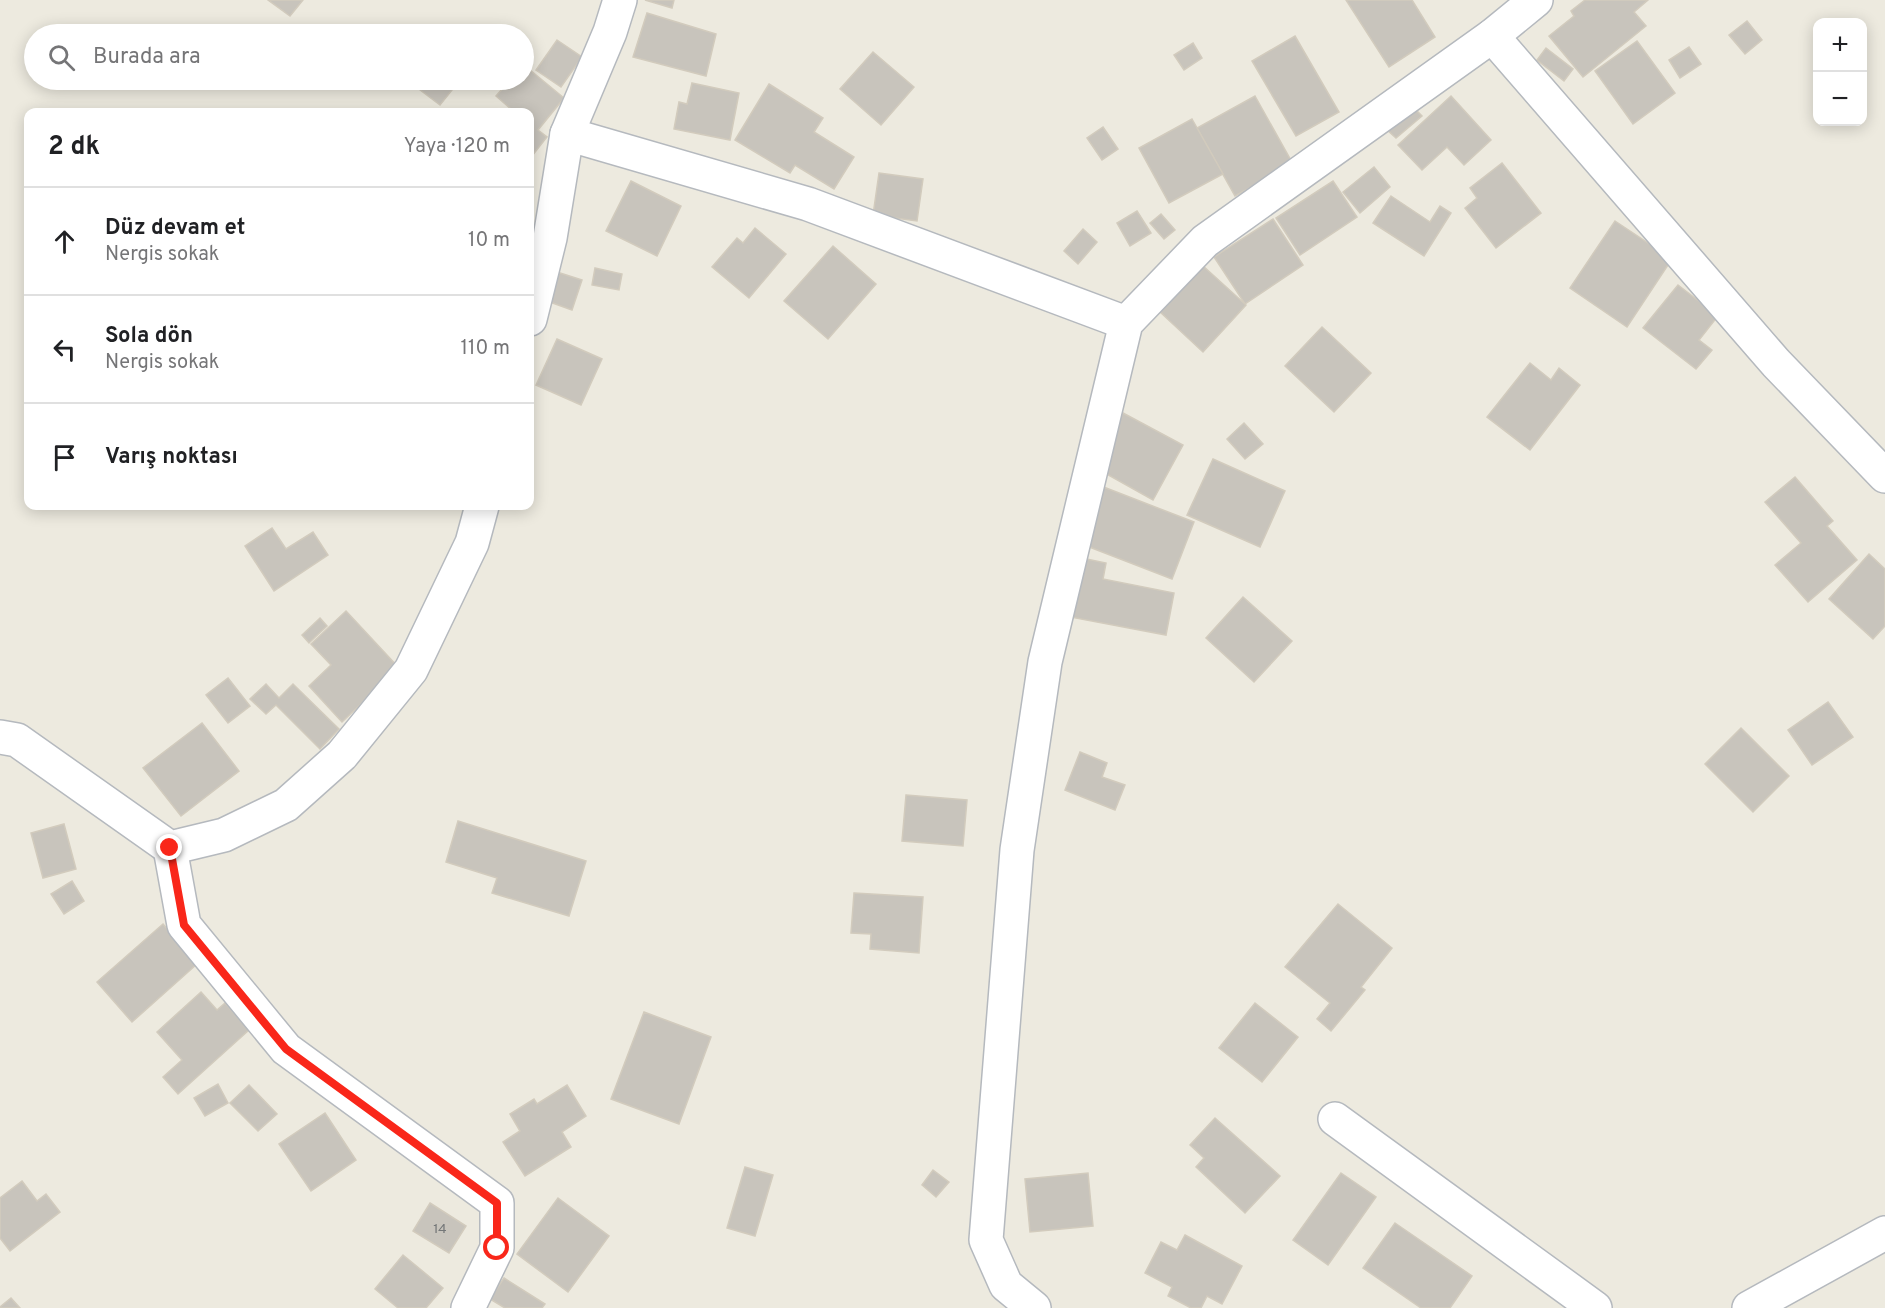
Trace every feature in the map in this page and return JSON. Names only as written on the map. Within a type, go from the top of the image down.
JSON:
[{"type":"street","points":[[534,303],[550,238],[567,134],[610,32],[620,0]]},
{"type":"street","points":[[1034,1308],[1006,1285],[986,1240],[1017,850],[1045,662],[1126,323],[1205,241],[1492,36],[1536,0]]},
{"type":"street","points":[[1492,36],[1776,363],[1885,476]]},
{"type":"street","points":[[567,134],[808,204],[1126,323]]},
{"type":"street","points":[[170,848],[224,835],[286,805],[342,755],[411,670],[472,543],[481,510]]},
{"type":"street","points":[[0,737],[16,740],[170,848],[184,925],[286,1049],[497,1203],[497,1248],[468,1308]]},
{"type":"street","points":[[1335,1119],[1595,1308]]},
{"type":"street","points":[[1749,1308],[1885,1233]]},
{"type":"building","points":[[268,0],[303,0],[290,16]]},
{"type":"building","points":[[645,0],[674,0],[672,8]]},
{"type":"building","points":[[1346,0],[1412,0],[1435,37],[1389,67]]},
{"type":"building","points":[[1585,0],[1648,0],[1634,12],[1646,26],[1583,77],[1549,36],[1574,16],[1571,11]]},
{"type":"building","points":[[647,13],[716,34],[706,76],[633,57]]},
{"type":"building","points":[[1747,21],[1762,40],[1745,54],[1729,35]]},
{"type":"building","points":[[1295,36],[1339,112],[1296,136],[1252,61]]},
{"type":"building","points":[[557,40],[582,57],[561,87],[536,70]]},
{"type":"building","points":[[1637,41],[1675,93],[1633,124],[1595,71]]},
{"type":"building","points":[[1193,43],[1202,58],[1184,70],[1174,55]]},
{"type":"building","points":[[1689,47],[1701,64],[1680,78],[1669,60]]},
{"type":"building","points":[[1546,48],[1573,69],[1564,81],[1537,60]]},
{"type":"building","points":[[873,52],[914,87],[881,125],[840,89]]},
{"type":"building","points":[[534,73],[564,98],[538,130],[547,137],[534,153],[534,108],[510,108],[496,96],[501,90],[534,90]]},
{"type":"building","points":[[692,83],[739,93],[730,140],[674,129],[679,102],[687,104]]},
{"type":"building","points":[[769,84],[823,118],[814,132],[854,157],[834,189],[795,165],[790,173],[735,140]]},
{"type":"building","points":[[420,90],[452,90],[440,105]]},
{"type":"building","points":[[1255,96],[1293,164],[1235,196],[1197,128]]},
{"type":"building","points":[[1451,96],[1491,140],[1464,165],[1447,147],[1422,170],[1398,145]]},
{"type":"building","points":[[1412,106],[1422,116],[1396,138],[1385,128]]},
{"type":"building","points":[[1192,119],[1223,174],[1169,203],[1139,148]]},
{"type":"building","points":[[1103,127],[1118,149],[1102,160],[1087,138]]},
{"type":"building","points":[[1502,163],[1541,213],[1496,248],[1465,208],[1477,198],[1470,188]]},
{"type":"building","points":[[1374,167],[1390,187],[1360,213],[1343,192]]},
{"type":"building","points":[[879,173],[923,179],[917,221],[873,215]]},
{"type":"building","points":[[631,181],[681,206],[657,256],[606,231]]},
{"type":"building","points":[[1333,181],[1357,217],[1300,255],[1276,218]]},
{"type":"building","points":[[1391,196],[1430,222],[1440,206],[1451,213],[1424,256],[1373,223]]},
{"type":"building","points":[[1137,211],[1151,233],[1130,246],[1117,223]]},
{"type":"building","points":[[1161,214],[1175,230],[1164,239],[1150,223]]},
{"type":"building","points":[[1273,219],[1303,265],[1245,304],[1214,257]]},
{"type":"building","points":[[1615,221],[1672,259],[1627,327],[1570,288]]},
{"type":"building","points":[[755,228],[786,254],[749,298],[712,267],[737,238],[743,243]]},
{"type":"building","points":[[1083,229],[1097,242],[1078,264],[1064,251]]},
{"type":"building","points":[[833,246],[876,284],[828,339],[784,301]]},
{"type":"building","points":[[1202,265],[1246,305],[1203,352],[1159,311]]},
{"type":"building","points":[[595,268],[622,274],[619,290],[592,285]]},
{"type":"building","points":[[557,272],[582,280],[572,310],[547,301]]},
{"type":"building","points":[[1678,285],[1718,316],[1699,340],[1712,350],[1696,369],[1643,328]]},
{"type":"building","points":[[1322,327],[1371,373],[1334,412],[1285,366]]},
{"type":"building","points":[[557,339],[602,359],[581,405],[536,385]]},
{"type":"building","points":[[1530,363],[1551,380],[1559,368],[1580,385],[1530,450],[1487,417]]},
{"type":"building","points":[[1123,413],[1183,445],[1153,500],[1094,467]]},
{"type":"building","points":[[1244,423],[1263,444],[1245,459],[1227,439]]},
{"type":"building","points":[[1213,459],[1285,491],[1260,547],[1187,515]]},
{"type":"building","points":[[1795,477],[1833,521],[1827,526],[1857,560],[1808,602],[1775,565],[1801,543],[1765,502]]},
{"type":"building","points":[[1101,486],[1194,522],[1172,579],[1079,543]]},
{"type":"building","points":[[272,528],[286,549],[313,532],[328,555],[274,591],[245,546]]},
{"type":"building","points":[[1869,554],[1885,569],[1885,626],[1873,639],[1829,599]]},
{"type":"building","points":[[1077,557],[1106,563],[1103,579],[1174,593],[1166,635],[1065,616]]},
{"type":"building","points":[[1243,597],[1292,641],[1254,682],[1206,638]]},
{"type":"building","points":[[346,611],[399,668],[342,722],[309,686],[331,665],[311,644]]},
{"type":"building","points":[[320,618],[327,626],[309,643],[302,635]]},
{"type":"building","points":[[228,678],[250,706],[228,723],[206,695]]},
{"type":"building","points":[[266,684],[279,698],[293,684],[339,729],[320,749],[276,705],[266,714],[250,699]]},
{"type":"building","points":[[1828,702],[1853,737],[1812,765],[1788,730]]},
{"type":"building","points":[[202,723],[239,771],[181,816],[143,768]]},
{"type":"building","points":[[1741,728],[1789,776],[1753,812],[1705,764]]},
{"type":"building","points":[[1080,752],[1107,763],[1102,777],[1125,785],[1115,810],[1065,790]]},
{"type":"building","points":[[906,795],[967,800],[963,846],[902,841]]},
{"type":"building","points":[[458,821],[586,861],[569,916],[492,893],[497,878],[446,862]]},
{"type":"building","points":[[64,824],[76,869],[43,878],[31,833]]},
{"type":"building","points":[[72,881],[84,901],[64,914],[51,894]]},
{"type":"building","points":[[854,893],[923,897],[919,953],[870,949],[871,934],[851,933]]},
{"type":"building","points":[[1338,904],[1392,948],[1361,987],[1365,990],[1331,1031],[1317,1019],[1330,1003],[1285,967]]},
{"type":"building","points":[[163,924],[197,964],[132,1022],[97,982]]},
{"type":"building","points":[[201,992],[217,1010],[225,1003],[249,1030],[178,1094],[163,1077],[182,1060],[157,1032]]},
{"type":"building","points":[[1255,1003],[1298,1037],[1262,1082],[1219,1048]]},
{"type":"building","points":[[644,1012],[711,1037],[679,1124],[611,1099]]},
{"type":"building","points":[[218,1084],[228,1103],[205,1116],[194,1098]]},
{"type":"building","points":[[249,1085],[277,1114],[258,1131],[230,1103]]},
{"type":"building","points":[[567,1085],[586,1116],[562,1132],[571,1147],[525,1176],[503,1142],[520,1131],[510,1114],[534,1099],[537,1104]]},
{"type":"building","points":[[325,1113],[356,1160],[311,1191],[279,1144]]},
{"type":"building","points":[[1215,1118],[1280,1176],[1245,1213],[1196,1167],[1204,1158],[1190,1145]]},
{"type":"building","points":[[745,1167],[773,1175],[755,1236],[727,1228]]},
{"type":"building","points":[[933,1170],[949,1182],[936,1197],[922,1185]]},
{"type":"building","points":[[1088,1173],[1093,1226],[1030,1232],[1025,1179]]},
{"type":"building","points":[[1341,1173],[1376,1197],[1328,1265],[1293,1240]]},
{"type":"building","points":[[22,1181],[37,1201],[46,1194],[60,1212],[10,1251],[0,1238],[0,1198]]},
{"type":"building","points":[[558,1198],[609,1236],[568,1292],[517,1254]]},
{"type":"building","points":[[430,1203],[466,1226],[449,1253],[413,1231]]},
{"type":"building","points":[[1395,1223],[1472,1276],[1450,1308],[1421,1308],[1363,1268]]},
{"type":"building","points":[[1185,1235],[1242,1266],[1222,1304],[1207,1296],[1201,1308],[1191,1308],[1168,1296],[1172,1287],[1145,1273],[1161,1242],[1177,1250]]},
{"type":"building","points":[[403,1255],[443,1288],[426,1308],[398,1308],[375,1289]]},
{"type":"building","points":[[504,1278],[545,1304],[542,1308],[505,1308],[490,1299]]},
{"type":"building","points":[[11,1298],[20,1308],[0,1308],[0,1307]]},
{"type":"route","points":[[170,848],[184,925],[286,1049],[497,1203],[497,1248]]}]
